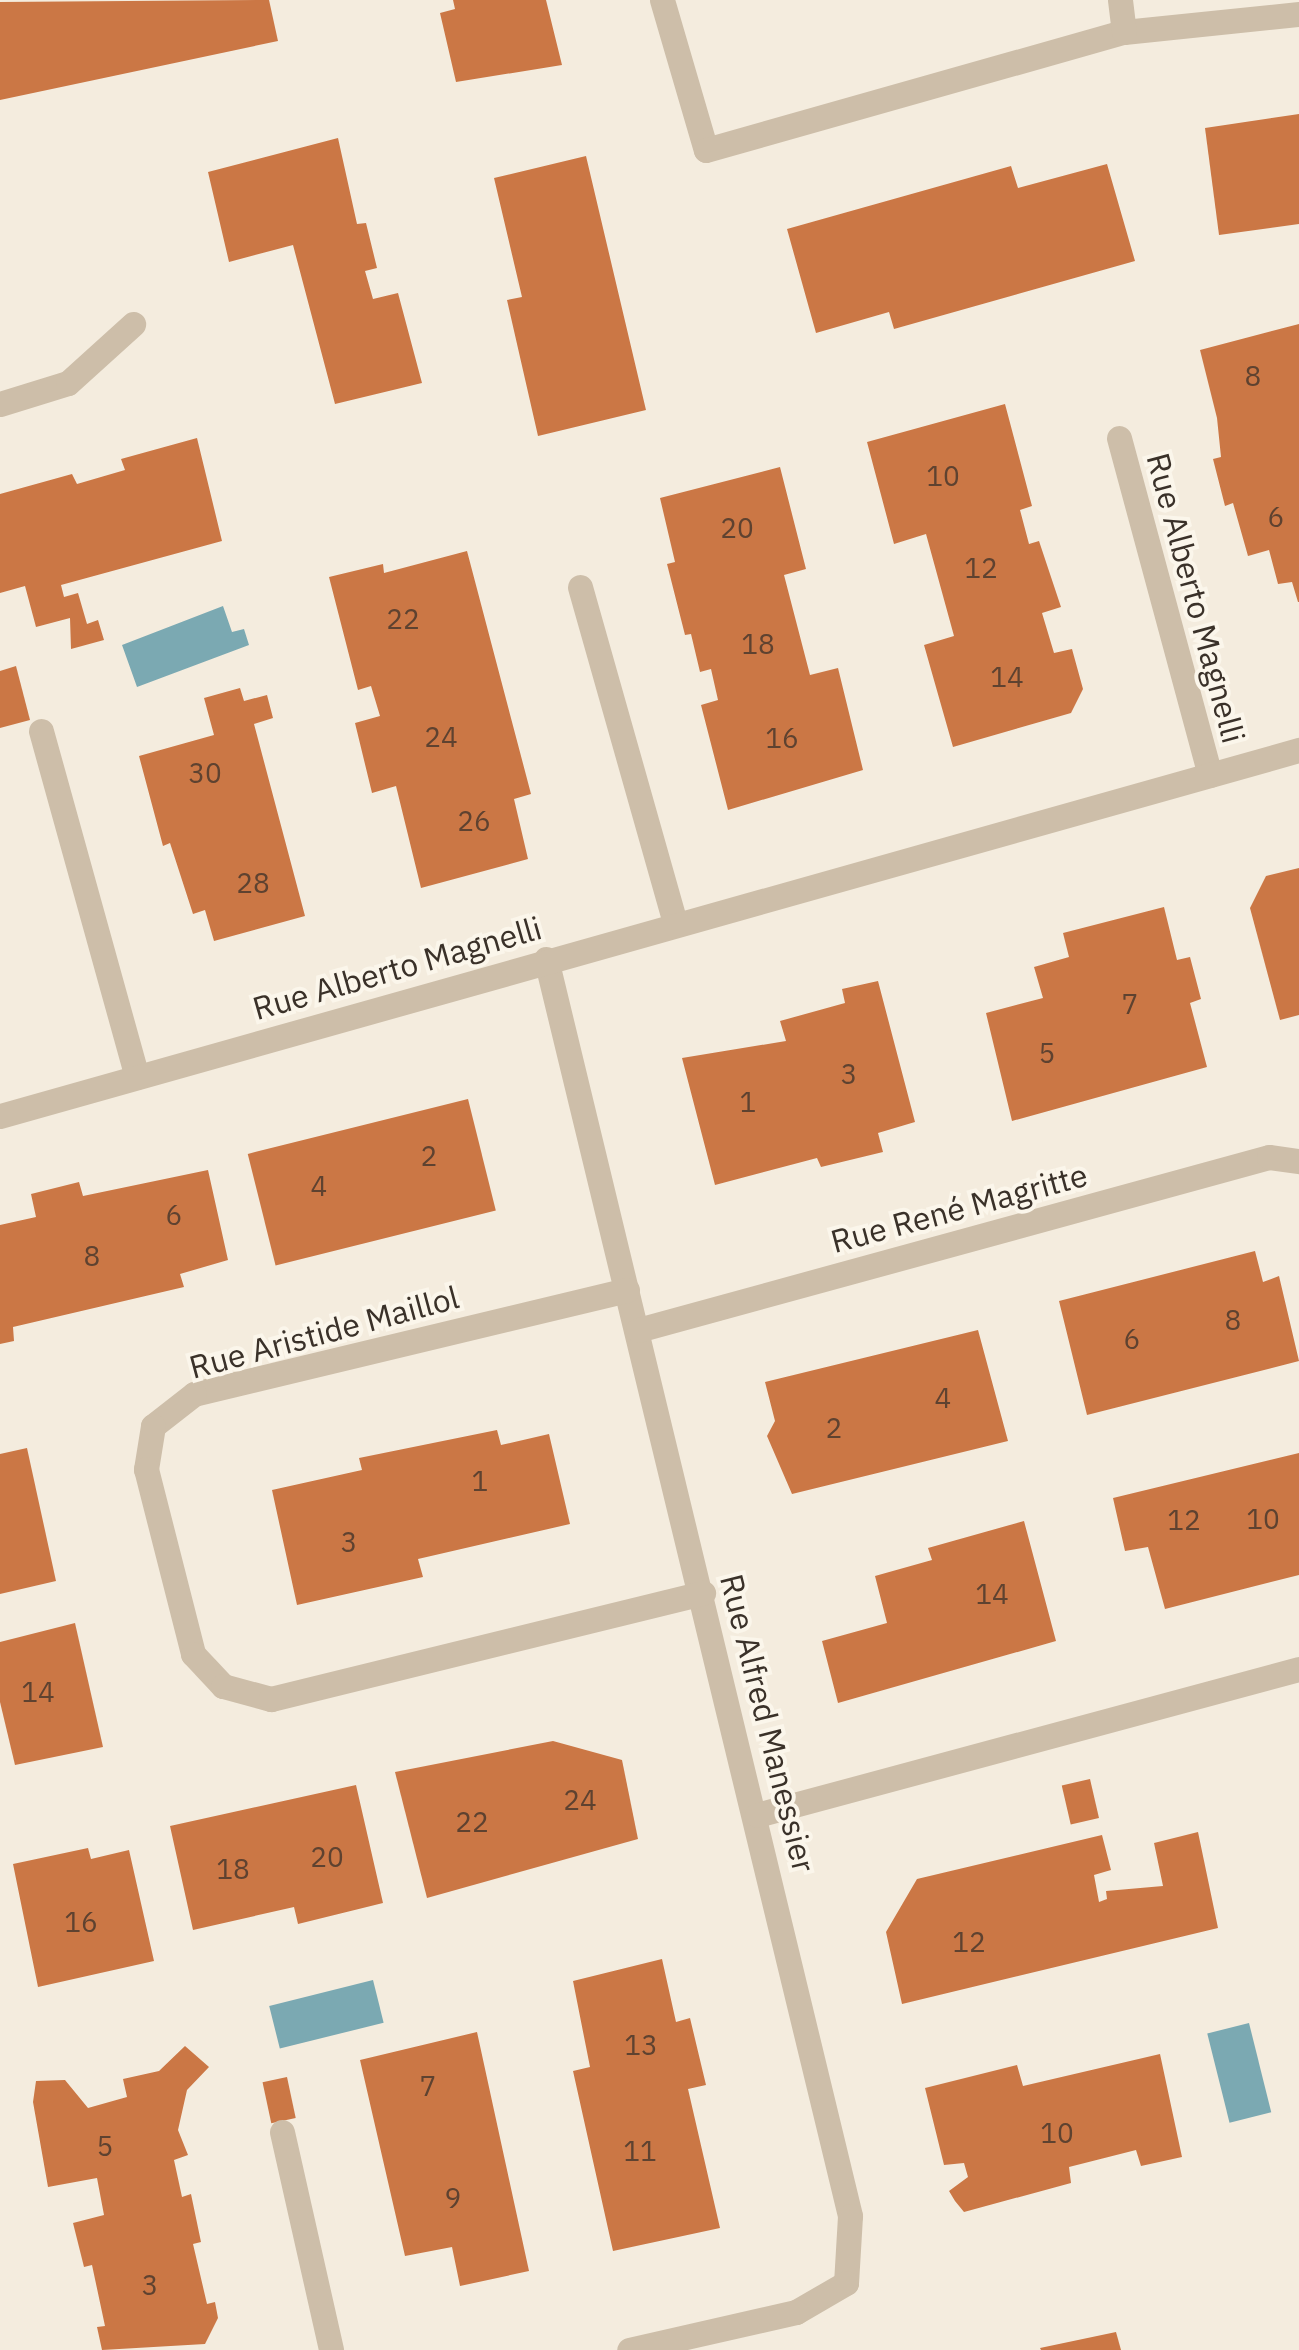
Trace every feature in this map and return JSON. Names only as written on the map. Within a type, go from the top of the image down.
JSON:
[{"type":"street","points":[[662,0],[706,150],[1124,32],[1299,14]]},
{"type":"street","points":[[1120,0],[1124,32]]},
{"type":"street","points":[[0,404],[68,383],[133,324]]},
{"type":"street","name":"Rue Alberto Magnelli","points":[[1119,438],[1210,775]]},
{"type":"street","points":[[580,588],[675,922]]},
{"type":"street","points":[[41,732],[137,1077]]},
{"type":"street","name":"Rue Alberto Magnelli","points":[[0,1116],[675,922],[1299,750]]},
{"type":"street","name":"Rue Alfred Manessier","points":[[546,959],[757,1815],[850,2216],[846,2283],[796,2312],[628,2350]]},
{"type":"street","name":"Rue René Magritte","points":[[638,1330],[1269,1156],[1299,1161]]},
{"type":"street","name":"Rue Aristide Maillol","points":[[628,1290],[194,1394],[153,1426],[146,1468],[193,1654],[222,1686],[271,1698],[703,1593]]},
{"type":"street","points":[[757,1815],[1299,1668]]},
{"type":"street","points":[[282,2132],[331,2350]]},
{"type":"water","points":[[223,606],[232,632],[244,629],[249,645],[137,687],[122,645]]},
{"type":"water","points":[[373,1980],[384,2023],[280,2049],[269,2006]]},
{"type":"water","points":[[1249,2023],[1271,2112],[1230,2123],[1207,2033]]},
{"type":"building","points":[[269,0],[278,41],[0,100],[0,2]]},
{"type":"building","points":[[453,0],[546,0],[562,65],[456,82],[440,13],[455,9]]},
{"type":"building","points":[[1299,114],[1299,224],[1219,235],[1205,128]]},
{"type":"building","points":[[338,138],[357,224],[366,223],[377,268],[365,271],[373,299],[398,293],[422,383],[335,404],[293,245],[229,262],[208,172]]},
{"type":"building","points":[[586,156],[646,410],[538,436],[507,300],[522,297],[494,178]]},
{"type":"building","points":[[1107,164],[1135,261],[894,329],[889,312],[816,333],[787,229],[1011,166],[1018,188]]},
{"type":"building","points":[[1299,324],[1298,602],[1292,582],[1278,584],[1269,550],[1248,556],[1233,503],[1225,506],[1213,459],[1221,457],[1217,418],[1200,350]]},
{"type":"building","points":[[1005,404],[1032,506],[1020,510],[1029,544],[1039,541],[1061,607],[1042,613],[1054,653],[1072,649],[1083,689],[1071,713],[953,747],[924,645],[954,636],[926,534],[894,544],[867,442]]},
{"type":"building","points":[[197,438],[222,541],[61,585],[64,597],[78,593],[87,624],[98,620],[104,640],[71,649],[70,618],[36,627],[25,586],[0,593],[0,494],[72,474],[77,484],[125,470],[121,459]]},
{"type":"building","points":[[780,467],[806,569],[784,575],[810,675],[838,668],[863,770],[728,810],[701,705],[718,700],[711,669],[700,672],[691,634],[685,635],[667,564],[675,562],[660,498]]},
{"type":"building","points":[[467,551],[531,794],[514,799],[528,859],[421,888],[396,786],[372,793],[355,723],[380,716],[371,686],[358,690],[329,577],[383,564],[384,573]]},
{"type":"building","points":[[16,666],[30,720],[0,728],[0,671]]},
{"type":"building","points":[[240,688],[244,701],[267,695],[273,718],[254,724],[305,916],[214,941],[205,910],[193,914],[170,843],[163,846],[139,756],[214,735],[204,698]]},
{"type":"building","points":[[1299,868],[1299,1015],[1280,1020],[1250,908],[1266,876]]},
{"type":"building","points":[[1164,907],[1177,960],[1190,957],[1201,999],[1190,1003],[1207,1067],[1012,1121],[986,1013],[1043,998],[1034,967],[1069,957],[1063,933]]},
{"type":"building","points":[[878,981],[915,1122],[878,1133],[883,1152],[821,1167],[817,1158],[715,1185],[682,1058],[786,1041],[780,1021],[845,1003],[842,989]]},
{"type":"building","points":[[468,1099],[496,1211],[276,1266],[248,1154]]},
{"type":"building","points":[[208,1170],[228,1260],[180,1274],[184,1287],[13,1327],[14,1341],[0,1344],[0,1225],[36,1217],[31,1194],[79,1182],[83,1196]]},
{"type":"building","points":[[1255,1251],[1263,1282],[1279,1276],[1299,1361],[1087,1415],[1059,1301]]},
{"type":"building","points":[[978,1330],[1008,1441],[792,1494],[767,1436],[775,1421],[765,1382]]},
{"type":"building","points":[[497,1430],[501,1445],[549,1434],[570,1524],[418,1559],[423,1577],[297,1605],[272,1490],[362,1470],[359,1458]]},
{"type":"building","points":[[27,1448],[56,1581],[0,1594],[0,1454]]},
{"type":"building","points":[[1299,1453],[1299,1575],[1165,1609],[1148,1547],[1125,1551],[1113,1498]]},
{"type":"building","points":[[1024,1521],[1056,1641],[838,1703],[822,1641],[887,1623],[875,1576],[932,1560],[928,1548]]},
{"type":"building","points":[[75,1623],[103,1747],[15,1765],[0,1702],[0,1642]]},
{"type":"building","points":[[553,1741],[622,1760],[638,1839],[427,1898],[395,1772]]},
{"type":"building","points":[[1090,1779],[1099,1818],[1071,1824],[1062,1786]]},
{"type":"building","points":[[356,1785],[383,1903],[298,1924],[294,1907],[193,1930],[170,1826]]},
{"type":"building","points":[[1198,1832],[1218,1928],[902,2004],[886,1932],[917,1879],[1102,1835],[1111,1870],[1094,1875],[1099,1902],[1107,1899],[1106,1891],[1163,1886],[1154,1843]]},
{"type":"building","points":[[88,1848],[91,1859],[129,1850],[154,1961],[38,1987],[13,1864]]},
{"type":"building","points":[[662,1959],[676,2022],[690,2018],[706,2085],[688,2089],[720,2228],[613,2251],[573,2071],[590,2067],[573,1981]]},
{"type":"building","points":[[477,2032],[529,2271],[460,2286],[452,2247],[405,2256],[360,2060]]},
{"type":"building","points":[[185,2046],[209,2067],[187,2090],[178,2130],[188,2155],[174,2160],[182,2197],[191,2194],[201,2242],[193,2244],[207,2304],[215,2302],[218,2318],[205,2344],[102,2350],[97,2327],[105,2326],[92,2265],[84,2267],[73,2223],[104,2215],[97,2178],[48,2187],[33,2102],[36,2081],[65,2080],[88,2108],[127,2097],[123,2079],[159,2071]]},
{"type":"building","points":[[1160,2054],[1182,2157],[1141,2166],[1136,2150],[1069,2167],[1071,2183],[964,2212],[955,2201],[949,2191],[968,2177],[964,2163],[944,2165],[925,2088],[1017,2065],[1023,2086]]},
{"type":"building","points":[[287,2077],[296,2118],[271,2123],[263,2082]]},
{"type":"building","points":[[1116,2332],[1121,2350],[1040,2348]]}]
